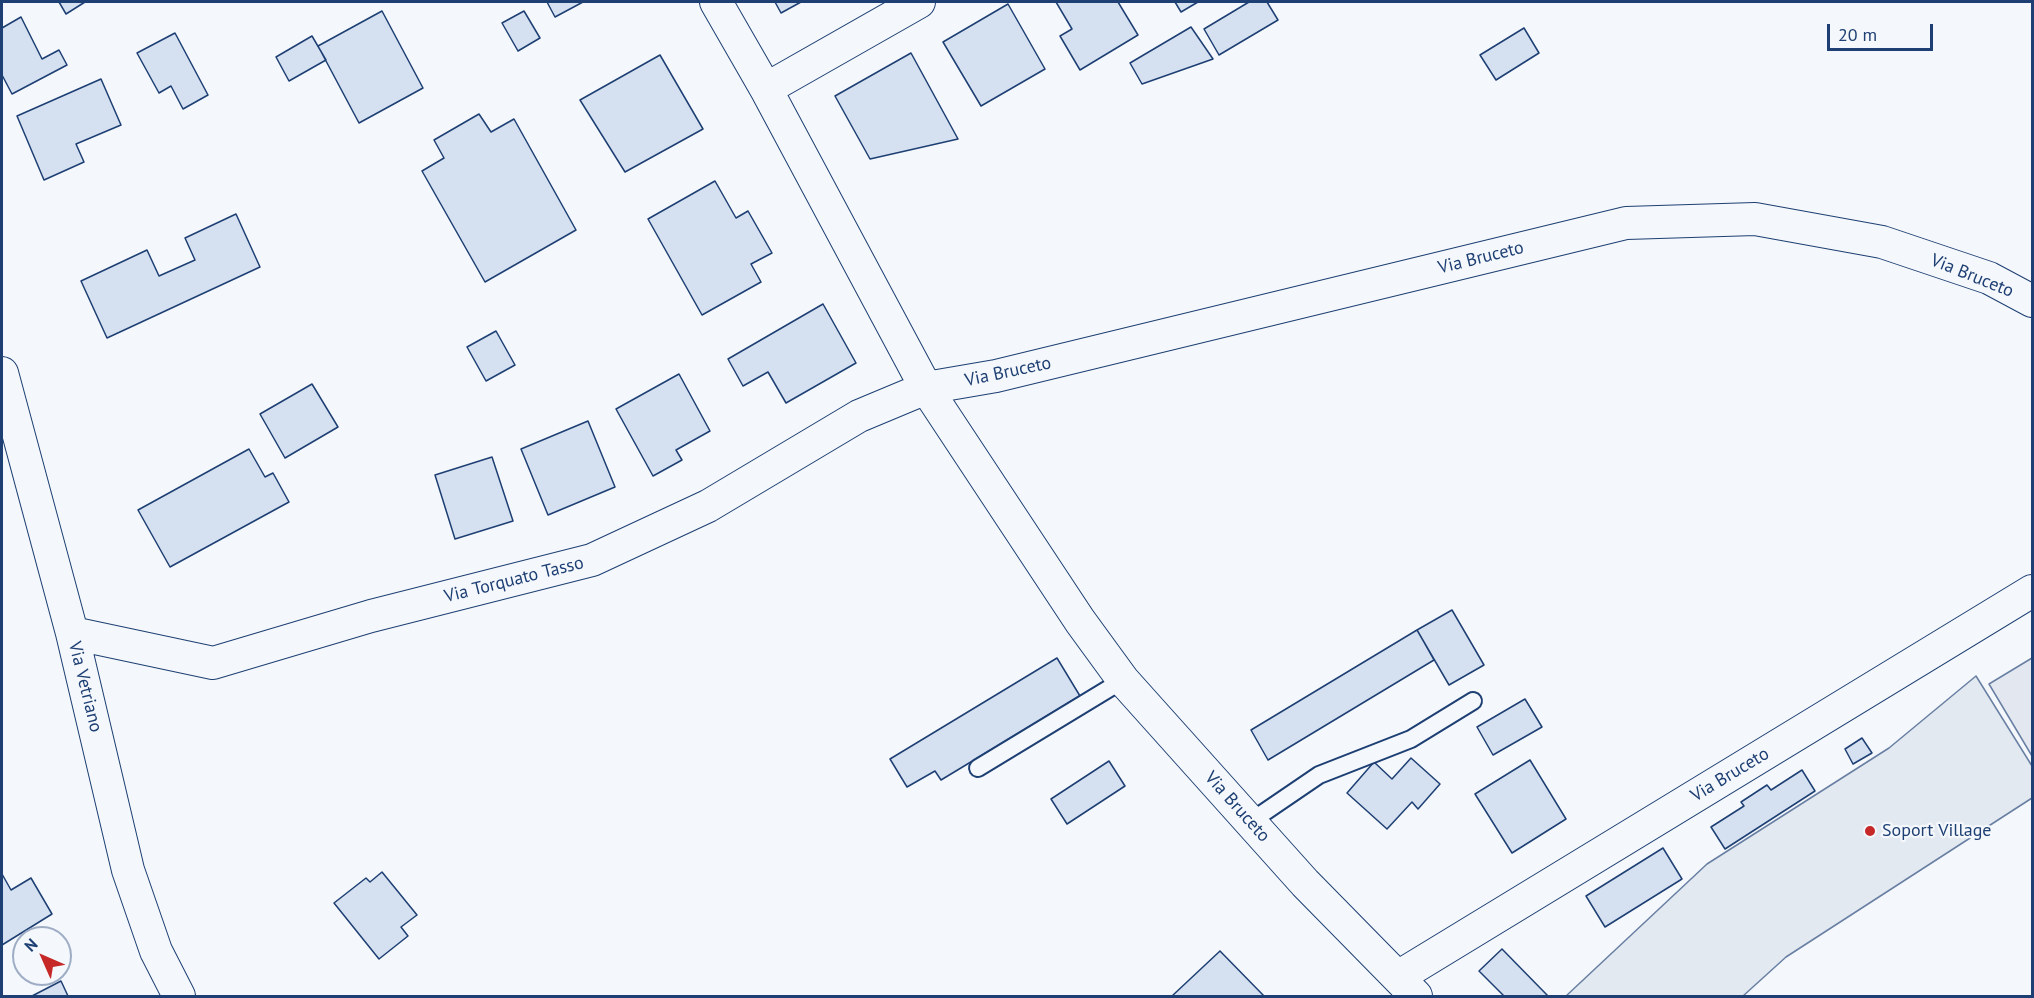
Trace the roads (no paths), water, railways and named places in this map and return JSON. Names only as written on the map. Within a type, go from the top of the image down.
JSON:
[{"type":"street","name":"Via Bruceto","points":[[716,2],[766,90],[926,388],[1080,621],[1123,680],[1305,883],[1407,987],[2032,591]]},
{"type":"street","points":[[766,90],[919,2]]},
{"type":"street","name":"Via Bruceto","points":[[926,388],[996,376],[1626,223],[1755,219],[1882,242],[1989,278],[2032,301]]},
{"type":"street","name":"Via Vetriano","points":[[2,373],[72,633],[128,870],[156,951],[179,996]]},
{"type":"street","name":"Via Torquato Tasso","points":[[72,633],[213,663],[371,616],[592,561],[708,506],[859,416],[926,388]]},
{"type":"lane","points":[[978,768],[1123,680]]},
{"type":"lane","points":[[1250,822],[1318,775],[1411,739],[1473,701]]},
{"type":"place","name":"Soport Village","points":[[1870,831]]}]
